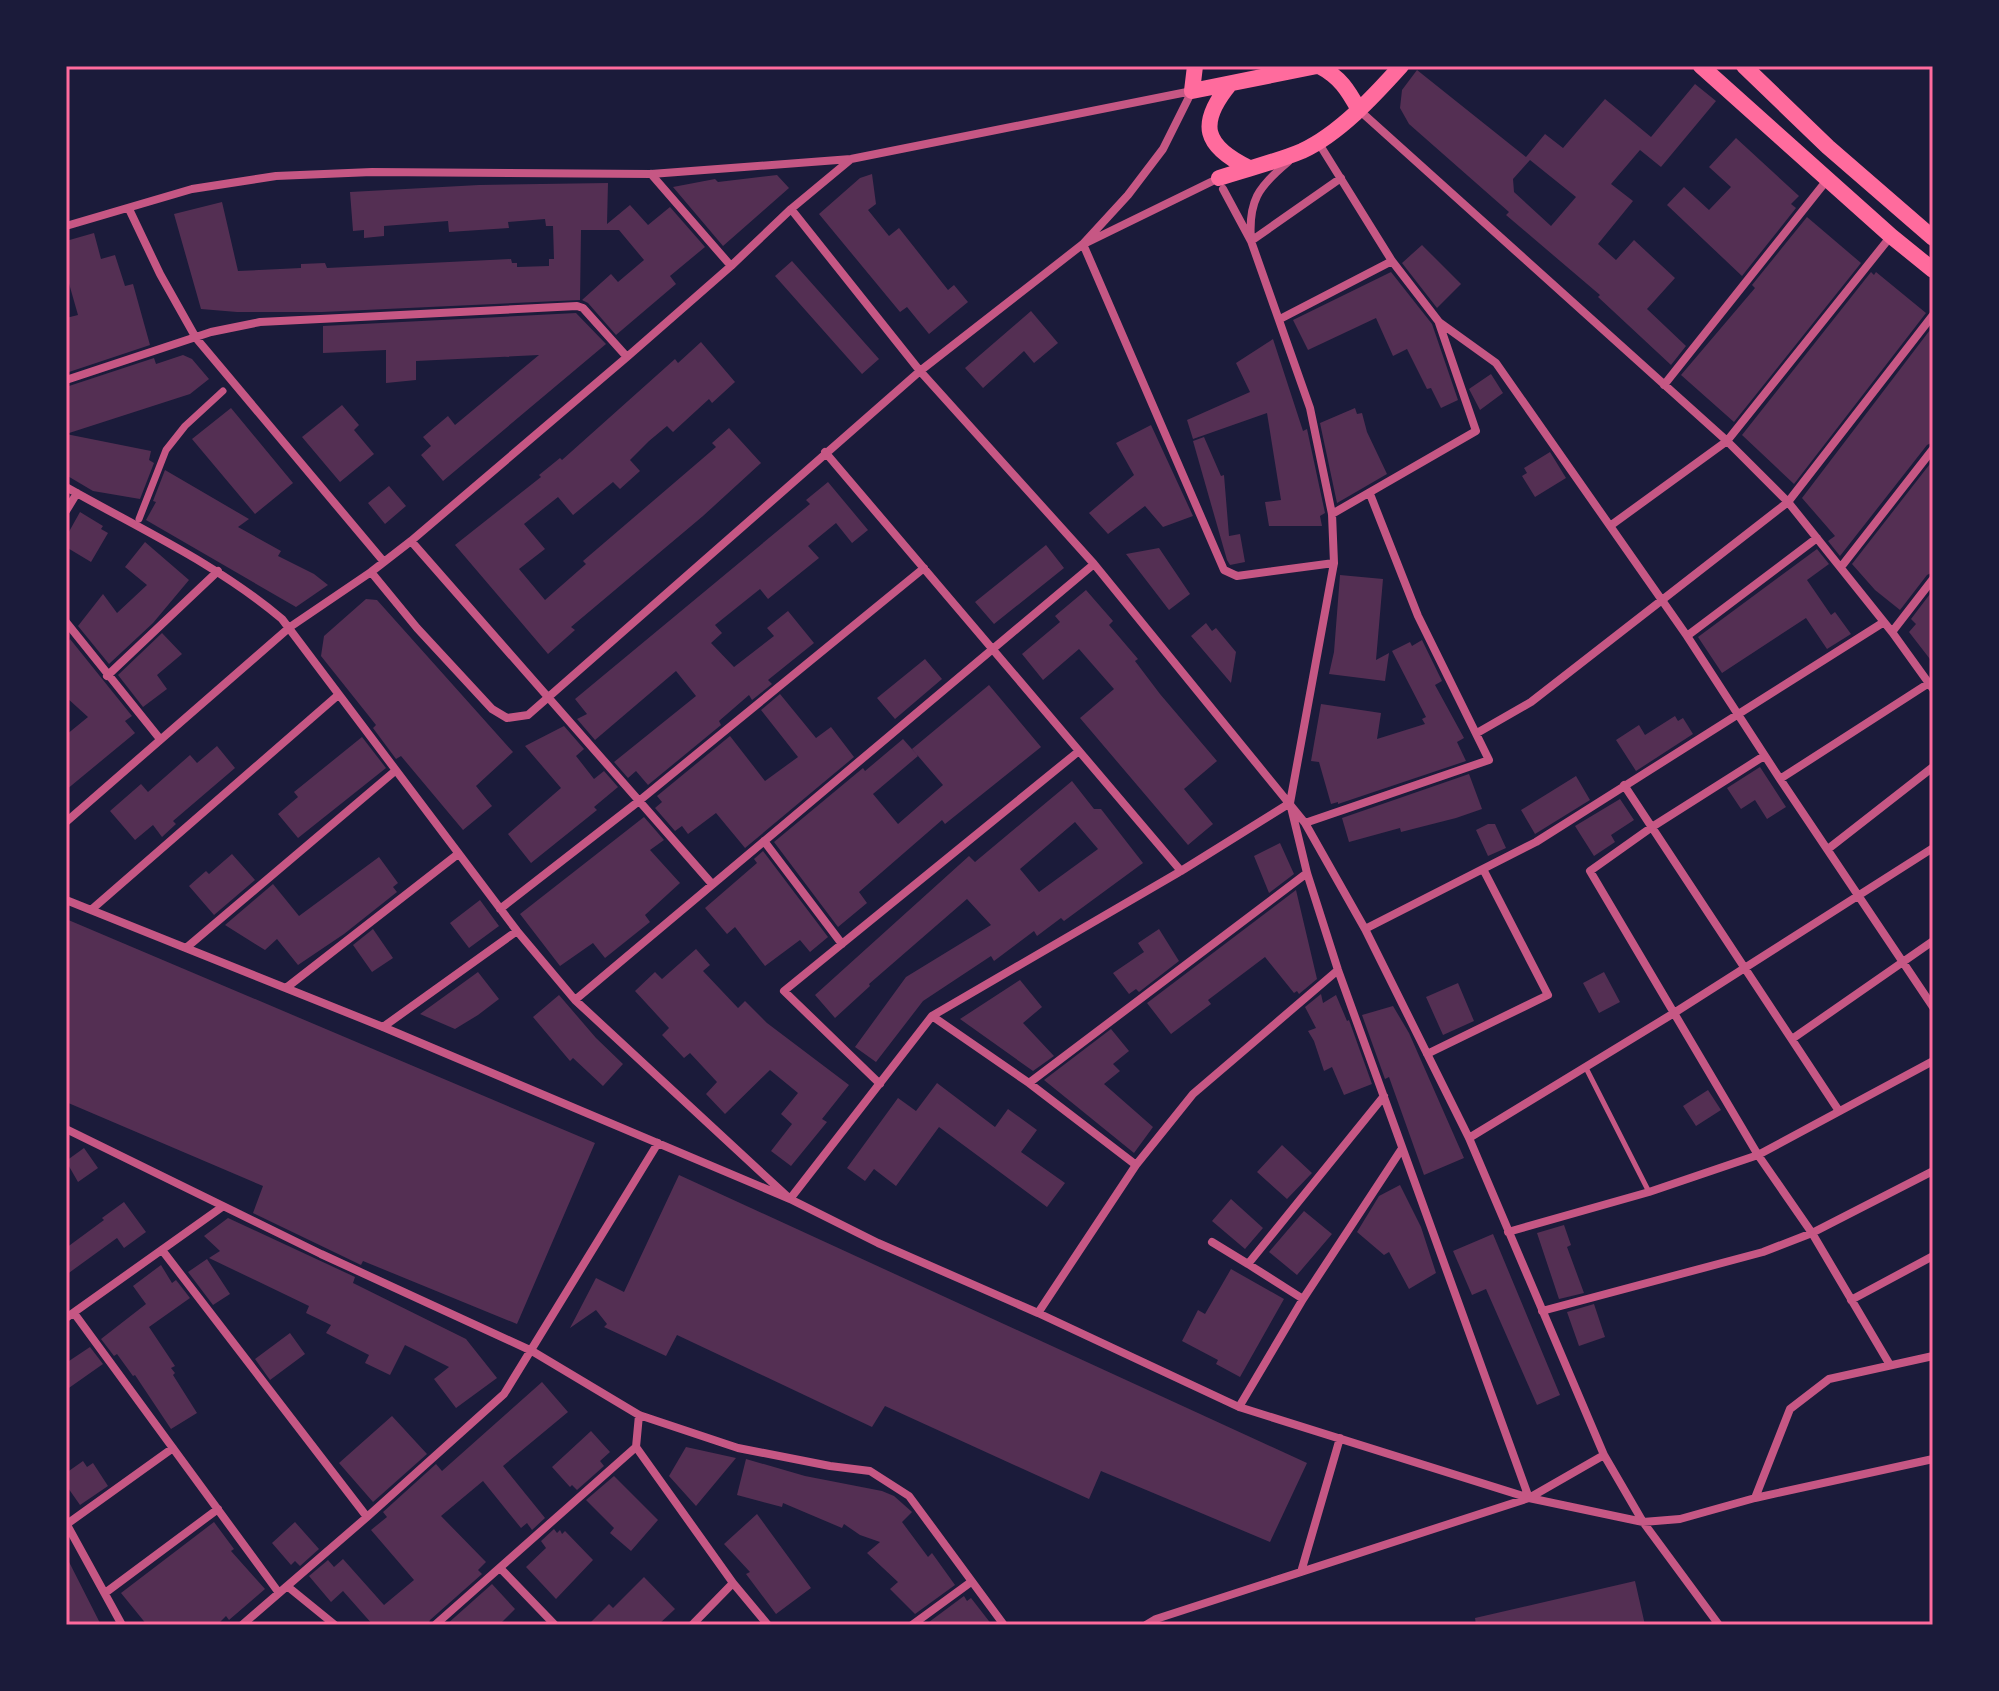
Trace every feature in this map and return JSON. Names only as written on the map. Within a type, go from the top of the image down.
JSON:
[{"type":"main road","points":[[1195,66],[1192,91],[1318,66],[1333,73],[1344,84],[1359,110]]},
{"type":"main road","points":[[1221,183],[1249,168],[1302,151],[1318,141],[1359,110],[1401,66]]},
{"type":"main road","points":[[1701,66],[1827,180],[1933,270]]},
{"type":"main road","points":[[1744,66],[1828,147],[1933,238]]},
{"type":"main road","points":[[1230,84],[1214,104],[1209,129],[1213,142],[1226,156],[1249,168]]},
{"type":"street","points":[[66,226],[192,189],[276,176],[372,172],[651,174],[851,159],[1192,91]]},
{"type":"street","points":[[371,572],[417,628],[492,709],[507,718],[528,715],[920,371],[1083,244],[1128,195],[1163,149],[1192,91]]},
{"type":"street","points":[[1359,110],[1727,441],[1788,502],[1931,686],[1780,779]]},
{"type":"street","points":[[1318,141],[1392,261],[1439,322],[1496,363],[1687,636],[1933,1007]]},
{"type":"street","points":[[1251,241],[1249,218],[1257,194],[1264,183],[1302,151]]},
{"type":"street","points":[[66,822],[290,627],[411,541],[627,357],[851,159]]},
{"type":"street","points":[[651,174],[731,266]]},
{"type":"street","points":[[1251,241],[1341,178]]},
{"type":"street","points":[[1664,385],[1827,180]]},
{"type":"street","points":[[1083,244],[1221,183],[1251,241],[1280,319],[1310,408],[1332,514],[1334,563],[1290,803],[1307,873],[1338,970],[1529,1498]]},
{"type":"street","points":[[129,209],[160,274],[196,338],[384,562]]},
{"type":"street","points":[[791,209],[920,371],[1094,564],[1305,823],[1365,929],[1469,1138],[1604,1455],[1643,1522],[1719,1625]]},
{"type":"street","points":[[1610,526],[1727,441],[1891,236]]},
{"type":"street","points":[[1083,244],[1224,570],[1237,576],[1334,563]]},
{"type":"street","points":[[1280,319],[1392,261]]},
{"type":"street","points":[[66,380],[211,332],[260,322],[577,306],[583,308],[627,357]]},
{"type":"street","points":[[1477,733],[1531,702],[1788,502],[1933,315]]},
{"type":"street","points":[[1332,514],[1476,431],[1439,322]]},
{"type":"street","points":[[139,519],[166,450],[185,426],[223,391]]},
{"type":"street","points":[[1841,567],[1933,449]]},
{"type":"street","points":[[825,452],[1181,871]]},
{"type":"street","points":[[66,487],[218,571],[290,627],[337,696],[517,931],[575,1000],[790,1199]]},
{"type":"street","points":[[66,511],[77,493]]},
{"type":"street","points":[[1305,823],[1489,760],[1418,616],[1370,494]]},
{"type":"street","points":[[1687,636],[1817,538]]},
{"type":"street","points":[[411,541],[712,884]]},
{"type":"street","points":[[575,1000],[1094,564]]},
{"type":"street","points":[[500,909],[639,801],[924,568]]},
{"type":"street","points":[[107,676],[218,571]]},
{"type":"street","points":[[1892,632],[1933,579]]},
{"type":"street","points":[[66,622],[160,739]]},
{"type":"street","points":[[1365,929],[1536,842],[1884,622]]},
{"type":"street","points":[[91,910],[337,696]]},
{"type":"street","points":[[880,1084],[784,991],[1079,751]]},
{"type":"street","points":[[1764,756],[1652,827],[1590,871],[1758,1155],[1812,1233],[1890,1365]]},
{"type":"street","points":[[1828,849],[1933,767]]},
{"type":"street","points":[[186,948],[395,771]]},
{"type":"street","points":[[1624,785],[1839,1111]]},
{"type":"street","points":[[790,1199],[932,1016],[1181,871],[1290,803]]},
{"type":"street","points":[[764,841],[842,944]]},
{"type":"street","points":[[1469,1138],[1674,1013],[1933,848]]},
{"type":"street","points":[[286,988],[458,854]]},
{"type":"street","points":[[1427,1054],[1548,995],[1483,869]]},
{"type":"street","points":[[1029,1083],[1307,873]]},
{"type":"street","points":[[66,900],[383,1027],[790,1199],[878,1243],[1038,1313],[1239,1407],[1529,1498],[1643,1522],[1680,1519],[1755,1498],[1933,1459]]},
{"type":"street","points":[[383,1027],[517,931]]},
{"type":"street","points":[[1792,1039],[1933,941]]},
{"type":"street","points":[[1038,1313],[1136,1165],[1193,1094],[1338,970]]},
{"type":"street","points":[[932,1016],[1029,1083],[1136,1165]]},
{"type":"street","points":[[1508,1232],[1649,1192],[1758,1155],[1933,1061]]},
{"type":"street","points":[[1248,1264],[1384,1096]]},
{"type":"street","points":[[66,1129],[222,1207],[532,1351],[639,1415],[738,1448],[870,1471],[909,1496],[1004,1625]]},
{"type":"street","points":[[242,1625],[504,1394],[658,1143]]},
{"type":"street","points":[[1239,1407],[1303,1299],[1401,1150]]},
{"type":"street","points":[[1542,1311],[1763,1252],[1812,1233],[1933,1171]]},
{"type":"street","points":[[222,1207],[70,1315],[173,1448],[279,1593]]},
{"type":"street","points":[[1212,1242],[1303,1299]]},
{"type":"street","points":[[162,1250],[367,1517]]},
{"type":"street","points":[[1851,1300],[1933,1256]]},
{"type":"street","points":[[1755,1498],[1790,1409],[1829,1379],[1933,1356]]},
{"type":"street","points":[[639,1415],[636,1447],[733,1583],[768,1625]]},
{"type":"street","points":[[1301,1572],[1340,1438]]},
{"type":"street","points":[[435,1625],[636,1447]]},
{"type":"street","points":[[122,1625],[67,1523],[173,1448]]},
{"type":"street","points":[[1146,1625],[1156,1619],[1529,1498],[1604,1455]]},
{"type":"street","points":[[105,1593],[218,1509]]},
{"type":"street","points":[[500,1568],[554,1625]]},
{"type":"street","points":[[912,1625],[971,1582]]},
{"type":"street","points":[[692,1625],[733,1583]]},
{"type":"street","points":[[287,1586],[335,1625]]},
{"type":"lane","points":[[1586,1067],[1649,1192]]},
{"type":"building","points":[[1417,70],[1526,157],[1545,134],[1563,148],[1605,99],[1651,137],[1695,84],[1716,101],[1661,167],[1640,150],[1611,184],[1633,201],[1598,244],[1616,260],[1634,240],[1675,278],[1647,309],[1686,346],[1671,365],[1598,297],[1600,295],[1506,215],[1509,212],[1409,124],[1400,108],[1402,90]],"holes":[[[1530,160],[1576,197],[1551,226],[1514,192],[1513,179]]]},
{"type":"building","points":[[1736,138],[1799,196],[1791,204],[1796,208],[1742,276],[1667,205],[1684,187],[1709,210],[1731,187],[1709,167]]},
{"type":"building","points":[[872,174],[876,204],[868,210],[889,236],[899,228],[948,290],[954,285],[968,302],[929,334],[907,307],[900,312],[819,214],[860,178]]},
{"type":"building","points":[[777,175],[789,188],[723,246],[673,187],[715,179],[718,182]]},
{"type":"building","points":[[608,183],[607,224],[630,205],[648,225],[670,207],[705,247],[670,276],[676,284],[616,335],[582,300],[611,274],[618,282],[644,260],[619,230],[581,230],[580,300],[322,312],[237,312],[201,309],[174,214],[222,202],[238,271],[301,268],[301,264],[325,263],[327,268],[511,259],[517,267],[549,266],[549,259],[554,259],[553,226],[546,226],[545,219],[508,222],[509,228],[449,232],[448,221],[384,226],[384,236],[364,238],[364,230],[353,231],[350,192],[479,185]]},
{"type":"building","points":[[1807,217],[1861,263],[1734,422],[1681,375],[1755,288],[1752,285]]},
{"type":"building","points":[[94,233],[101,259],[115,255],[125,286],[133,284],[150,345],[66,373],[66,318],[78,315],[66,273],[66,241]]},
{"type":"building","points":[[1422,245],[1461,284],[1437,308],[1402,263]]},
{"type":"building","points":[[792,261],[879,359],[862,374],[775,276]]},
{"type":"building","points":[[1391,272],[1432,324],[1458,400],[1441,408],[1431,388],[1427,389],[1407,349],[1393,356],[1376,318],[1308,350],[1293,320]]},
{"type":"building","points":[[1871,272],[1874,275],[1876,272],[1926,313],[1794,484],[1742,435]]},
{"type":"building","points":[[1031,311],[1058,343],[1034,363],[1024,351],[983,388],[965,368]]},
{"type":"building","points":[[576,313],[606,344],[443,481],[421,455],[431,446],[423,437],[448,416],[455,425],[539,355],[416,361],[416,380],[386,383],[386,350],[323,353],[323,326]]},
{"type":"building","points":[[1933,326],[1933,442],[1927,445],[1840,556],[1828,541],[1835,536],[1802,498]]},
{"type":"building","points":[[1273,339],[1303,431],[1307,429],[1325,513],[1320,516],[1322,526],[1269,526],[1265,502],[1281,500],[1267,413],[1193,439],[1187,420],[1250,392],[1236,363]]},
{"type":"building","points":[[701,342],[735,382],[712,403],[709,399],[673,432],[667,426],[649,441],[630,460],[640,471],[620,489],[613,482],[573,515],[558,497],[524,524],[545,549],[519,569],[545,600],[586,564],[583,561],[716,447],[712,443],[729,428],[761,463],[571,627],[575,630],[548,654],[455,545],[541,477],[539,475],[560,458],[562,460],[675,359],[678,363]]},
{"type":"building","points":[[183,355],[192,359],[209,379],[190,394],[66,434],[66,387],[154,358],[156,364]]},
{"type":"building","points":[[1491,374],[1503,393],[1480,410],[1469,389]]},
{"type":"building","points":[[342,405],[359,425],[354,430],[374,454],[340,482],[302,437]]},
{"type":"building","points":[[231,408],[293,483],[255,514],[192,439]]},
{"type":"building","points":[[1355,408],[1357,414],[1362,413],[1367,432],[1387,474],[1337,503],[1320,423]]},
{"type":"building","points":[[1151,425],[1193,516],[1163,527],[1145,506],[1108,534],[1089,513],[1134,475],[1116,443]]},
{"type":"building","points":[[66,434],[151,451],[149,460],[154,463],[140,499],[93,491],[66,475]]},
{"type":"building","points":[[1204,437],[1221,476],[1224,475],[1229,536],[1240,534],[1245,562],[1230,565],[1227,560],[1193,441]]},
{"type":"building","points":[[1550,452],[1566,478],[1535,497],[1522,476],[1527,473],[1524,468]]},
{"type":"building","points":[[1933,460],[1933,572],[1927,575],[1900,610],[1875,590],[1852,564]]},
{"type":"building","points":[[165,470],[249,519],[238,527],[281,551],[278,556],[314,574],[328,585],[296,607],[146,520],[156,502],[153,501]]},
{"type":"building","points":[[828,482],[868,530],[852,543],[836,523],[808,546],[819,558],[768,599],[760,589],[715,625],[722,633],[711,643],[734,667],[774,636],[767,628],[788,611],[814,643],[768,680],[772,684],[752,700],[749,695],[719,721],[721,725],[648,785],[636,771],[628,778],[614,762],[696,696],[676,671],[595,740],[577,719],[587,714],[575,699],[810,504],[806,500]]},
{"type":"building","points":[[389,486],[406,506],[385,524],[368,503]]},
{"type":"building","points":[[80,512],[103,526],[101,529],[108,533],[91,562],[66,547],[66,537]]},
{"type":"building","points":[[145,542],[189,580],[153,623],[109,664],[78,626],[103,594],[117,613],[147,585],[125,567]]},
{"type":"building","points":[[1046,545],[1064,568],[994,624],[975,602]]},
{"type":"building","points":[[1159,548],[1190,594],[1169,610],[1126,554]]},
{"type":"building","points":[[1817,549],[1829,564],[1807,580],[1831,615],[1835,612],[1851,634],[1827,649],[1806,618],[1722,673],[1698,637]]},
{"type":"building","points":[[1340,575],[1383,579],[1376,660],[1389,653],[1385,681],[1329,674],[1334,652]]},
{"type":"building","points":[[1086,590],[1113,621],[1109,625],[1138,659],[1135,661],[1160,694],[1217,761],[1184,789],[1213,824],[1188,845],[1080,718],[1114,689],[1079,649],[1043,680],[1022,654],[1060,622],[1055,616]]},
{"type":"building","points":[[1933,590],[1933,663],[1909,632],[1916,624],[1911,619]]},
{"type":"building","points":[[366,599],[377,600],[513,752],[476,786],[492,806],[463,830],[401,756],[396,759],[373,728],[376,725],[321,656],[324,636]]},
{"type":"building","points":[[1206,623],[1212,631],[1216,628],[1236,652],[1231,683],[1191,636]]},
{"type":"building","points":[[162,633],[182,654],[157,675],[167,689],[143,707],[118,675]]},
{"type":"building","points":[[70,639],[132,716],[125,721],[135,733],[66,790],[66,735],[88,717],[66,697],[66,646]]},
{"type":"building","points":[[1422,640],[1442,681],[1435,685],[1464,738],[1457,742],[1466,761],[1331,804],[1319,762],[1311,761],[1321,704],[1381,713],[1377,739],[1425,724],[1422,719],[1426,717],[1392,651]]},
{"type":"building","points":[[925,659],[942,679],[895,719],[877,698]]},
{"type":"building","points":[[989,685],[1041,747],[945,824],[942,820],[859,892],[867,903],[838,927],[774,842],[903,739],[918,756],[873,794],[898,824],[943,785],[912,749]]},
{"type":"building","points":[[780,694],[816,738],[831,727],[854,757],[745,848],[716,813],[688,834],[682,826],[675,831],[655,808],[662,802],[657,796],[730,736],[765,781],[798,757],[761,710]]},
{"type":"building","points":[[1675,716],[1678,721],[1683,718],[1693,734],[1636,771],[1616,740],[1639,725],[1645,735]]},
{"type":"building","points":[[564,726],[584,749],[576,756],[594,779],[604,771],[618,787],[594,807],[597,810],[531,863],[508,834],[561,788],[525,746]]},
{"type":"building","points":[[362,737],[386,768],[298,838],[278,814],[298,797],[294,792]]},
{"type":"building","points":[[217,746],[235,768],[173,821],[176,824],[162,837],[153,825],[135,840],[110,811],[141,784],[148,792],[190,755],[197,763]]},
{"type":"building","points":[[1760,767],[1786,807],[1767,819],[1755,800],[1741,809],[1727,788]]},
{"type":"building","points":[[1469,774],[1482,809],[1401,832],[1400,828],[1349,842],[1342,818]]},
{"type":"building","points":[[1576,776],[1590,800],[1535,834],[1521,810]]},
{"type":"building","points":[[1072,781],[1094,809],[1101,809],[1143,863],[1064,921],[1061,918],[1037,936],[1034,931],[994,961],[991,956],[923,1001],[876,1062],[855,1047],[906,977],[991,925],[967,899],[869,984],[835,1018],[815,995],[969,856],[975,862]],"holes":[[[1075,822],[1098,849],[1039,892],[1020,869]]]},
{"type":"building","points":[[1620,799],[1634,820],[1611,835],[1615,842],[1594,856],[1575,826]]},
{"type":"building","points":[[644,817],[664,840],[650,850],[680,883],[645,915],[650,922],[605,958],[593,943],[560,966],[520,914]]},
{"type":"building","points":[[1495,824],[1506,848],[1488,856],[1476,830]]},
{"type":"building","points":[[1280,843],[1294,874],[1269,893],[1254,856]]},
{"type":"building","points":[[763,851],[828,937],[810,952],[800,940],[765,966],[735,927],[727,934],[705,908],[757,863],[754,859]]},
{"type":"building","points":[[232,854],[255,880],[214,915],[189,886]]},
{"type":"building","points":[[379,857],[398,883],[393,887],[397,892],[298,965],[277,939],[265,950],[225,925],[273,884],[299,916]]},
{"type":"building","points":[[1296,890],[1317,979],[1299,994],[1297,991],[1294,993],[1265,957],[1208,1000],[1211,1004],[1171,1034],[1147,1003]]},
{"type":"building","points":[[480,900],[499,926],[469,948],[450,923]]},
{"type":"building","points":[[66,919],[595,1143],[517,1324],[363,1261],[361,1265],[253,1213],[263,1186],[66,1102]]},
{"type":"building","points":[[373,929],[393,958],[372,972],[353,945]]},
{"type":"building","points":[[1159,929],[1179,961],[1139,992],[1136,989],[1129,994],[1113,973],[1144,952],[1138,943]]},
{"type":"building","points":[[696,949],[710,965],[703,971],[738,1008],[745,1001],[767,1023],[849,1085],[822,1119],[827,1122],[791,1166],[771,1151],[792,1124],[781,1114],[798,1093],[770,1070],[725,1114],[706,1094],[717,1082],[690,1053],[684,1058],[662,1035],[669,1028],[635,991],[655,972],[662,979]]},
{"type":"building","points":[[478,972],[499,999],[478,1015],[455,1029],[420,1014]]},
{"type":"building","points":[[1604,972],[1620,1002],[1599,1013],[1583,983]]},
{"type":"building","points":[[1020,980],[1042,1007],[1023,1023],[1054,1056],[1033,1071],[960,1019]]},
{"type":"building","points":[[1458,983],[1474,1021],[1443,1035],[1426,997]]},
{"type":"building","points":[[1321,994],[1323,1003],[1336,995],[1349,1020],[1372,1084],[1344,1095],[1332,1067],[1324,1071],[1308,1031],[1316,1028],[1305,1007]]},
{"type":"building","points":[[559,995],[623,1064],[603,1086],[573,1058],[570,1061],[533,1017]]},
{"type":"building","points":[[1393,1006],[1409,1033],[1464,1158],[1424,1175],[1389,1077],[1385,1079],[1362,1015]]},
{"type":"building","points":[[1111,1029],[1129,1051],[1113,1064],[1120,1071],[1104,1084],[1153,1127],[1134,1153],[1044,1080]]},
{"type":"building","points":[[937,1083],[995,1127],[1008,1109],[1037,1130],[1021,1152],[1065,1183],[1047,1207],[939,1127],[896,1186],[874,1169],[865,1181],[847,1168],[898,1098],[916,1111]]},
{"type":"building","points":[[1708,1090],[1721,1110],[1696,1126],[1683,1106]]},
{"type":"building","points":[[1282,1145],[1312,1173],[1287,1199],[1257,1172]]},
{"type":"building","points":[[84,1148],[98,1168],[78,1182],[66,1161]]},
{"type":"building","points":[[679,1175],[1307,1463],[1270,1542],[1101,1471],[1089,1499],[885,1406],[872,1427],[677,1335],[666,1356],[604,1327],[607,1324],[596,1310],[570,1328],[596,1278],[624,1292]]},
{"type":"building","points":[[1400,1185],[1421,1227],[1436,1273],[1409,1289],[1389,1252],[1384,1255],[1357,1232],[1379,1196]]},
{"type":"building","points":[[1231,1199],[1263,1228],[1245,1249],[1212,1221]]},
{"type":"building","points":[[124,1202],[146,1232],[124,1248],[117,1238],[66,1275],[66,1248]]},
{"type":"building","points":[[1304,1211],[1332,1234],[1297,1275],[1269,1252]]},
{"type":"building","points":[[228,1218],[355,1277],[353,1283],[466,1339],[497,1378],[456,1408],[434,1379],[449,1367],[405,1345],[390,1375],[365,1363],[369,1355],[326,1333],[331,1325],[306,1313],[309,1306],[209,1258],[220,1251],[204,1236]]},
{"type":"building","points":[[1564,1225],[1571,1245],[1567,1247],[1584,1293],[1559,1299],[1537,1233]]},
{"type":"building","points":[[1493,1234],[1560,1395],[1537,1405],[1486,1289],[1472,1295],[1453,1251]]},
{"type":"building","points":[[207,1259],[230,1294],[213,1305],[188,1272]]},
{"type":"building","points":[[161,1265],[172,1283],[176,1280],[190,1298],[149,1327],[175,1366],[171,1368],[175,1373],[173,1375],[197,1413],[171,1429],[135,1375],[101,1339],[146,1304],[133,1286]]},
{"type":"building","points":[[1231,1269],[1284,1299],[1240,1377],[1216,1364],[1218,1360],[1182,1341],[1198,1310],[1205,1314]]},
{"type":"building","points":[[1594,1304],[1605,1337],[1579,1346],[1567,1312]]},
{"type":"building","points":[[290,1333],[305,1354],[270,1380],[255,1359]]},
{"type":"building","points":[[90,1347],[103,1364],[66,1390],[66,1363]]},
{"type":"building","points":[[542,1382],[568,1412],[503,1466],[545,1518],[532,1530],[527,1523],[521,1528],[483,1481],[441,1516],[486,1562],[478,1570],[482,1574],[428,1625],[373,1625],[343,1591],[331,1602],[309,1576],[328,1560],[334,1567],[343,1559],[384,1605],[414,1580],[371,1530],[387,1517],[383,1512],[436,1464],[442,1471]]},
{"type":"building","points":[[392,1416],[427,1454],[373,1502],[339,1463]]},
{"type":"building","points":[[591,1431],[610,1452],[600,1461],[604,1466],[577,1490],[572,1485],[570,1487],[552,1467]]},
{"type":"building","points":[[686,1447],[736,1458],[696,1506],[669,1476]]},
{"type":"building","points":[[746,1459],[894,1496],[912,1512],[902,1522],[928,1557],[932,1553],[955,1585],[915,1614],[890,1589],[898,1582],[867,1553],[880,1542],[860,1535],[844,1524],[842,1528],[783,1503],[782,1507],[737,1495]]},
{"type":"building","points":[[83,1461],[87,1467],[93,1463],[108,1486],[80,1505],[66,1485],[66,1473]]},
{"type":"building","points":[[614,1476],[658,1520],[631,1551],[610,1533],[614,1528],[586,1500]]},
{"type":"building","points":[[757,1514],[811,1588],[776,1614],[746,1574],[750,1572],[724,1544]]},
{"type":"building","points":[[214,1522],[234,1549],[231,1551],[265,1589],[229,1620],[226,1616],[217,1625],[147,1625],[121,1593]]},
{"type":"building","points":[[295,1522],[319,1549],[300,1566],[295,1561],[291,1565],[272,1543]]},
{"type":"building","points":[[554,1529],[562,1534],[565,1531],[593,1560],[556,1599],[526,1567],[546,1548],[541,1541]]},
{"type":"building","points":[[66,1556],[101,1625],[66,1625]]},
{"type":"building","points":[[644,1577],[675,1609],[658,1625],[588,1625],[609,1604],[613,1608]]},
{"type":"building","points":[[1635,1581],[1645,1625],[1476,1625],[1475,1618]]},
{"type":"building","points":[[492,1584],[515,1609],[499,1625],[446,1625]]},
{"type":"building","points":[[964,1596],[967,1601],[971,1598],[992,1625],[925,1625]]}]
